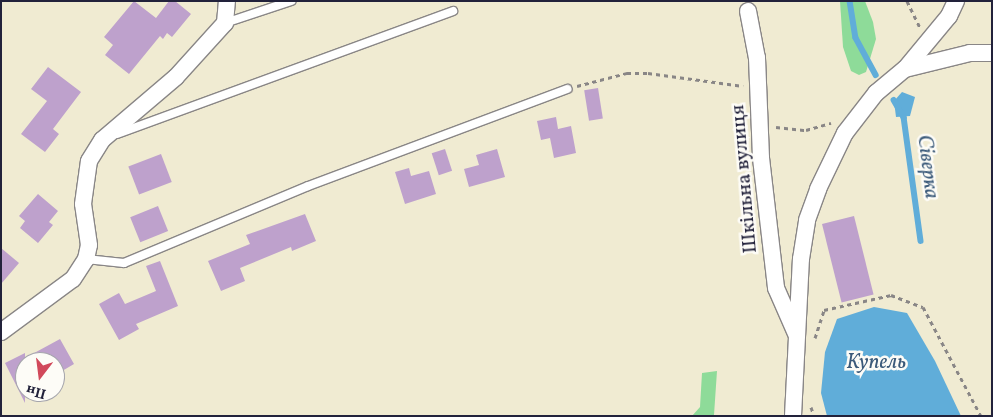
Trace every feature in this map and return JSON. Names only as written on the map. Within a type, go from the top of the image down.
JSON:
[{"type":"street","points":[[1,332],[73,279],[86,259],[89,245],[84,204],[88,161],[102,140],[176,77],[225,23],[227,1]]},
{"type":"street","points":[[906,69],[949,16],[956,1]]},
{"type":"street","name":"Шкільна вулиця","points":[[748,11],[758,58],[760,114],[776,288],[807,340]]},
{"type":"street","name":"Шкільна вулиця","points":[[794,416],[807,340],[801,259],[807,220],[818,189],[845,133],[856,116],[876,93],[906,69],[970,52],[992,53]]},
{"type":"lane","points":[[225,23],[291,1]]},
{"type":"lane","points":[[102,140],[453,11]]},
{"type":"lane","points":[[86,259],[124,263],[308,186],[567,89]]},
{"type":"path","points":[[907,1],[926,42]]},
{"type":"path","points":[[567,89],[628,73],[759,88]]},
{"type":"path","points":[[760,114],[780,129],[806,130],[856,116]]},
{"type":"path","points":[[807,340],[824,310],[891,295],[923,307],[981,416]]},
{"type":"path","points":[[812,396],[814,416]]},
{"type":"green space","points":[[840,1],[865,1],[873,22],[876,39],[866,72],[859,75],[851,71],[843,47]]},
{"type":"green space","points":[[717,371],[714,415],[692,416],[700,407],[702,373]]},
{"type":"water","points":[[902,92],[915,97],[910,116],[896,117],[894,101]]},
{"type":"water","name":"Купель","points":[[874,307],[907,313],[935,361],[961,416],[827,416],[821,393],[825,352],[837,319]]},
{"type":"building","points":[[134,1],[156,18],[169,1],[175,1],[191,14],[172,37],[167,33],[163,39],[160,36],[129,74],[105,55],[113,45],[104,37]]},
{"type":"building","points":[[48,67],[81,92],[53,129],[59,134],[45,152],[21,134],[47,101],[31,89]]},
{"type":"building","points":[[598,88],[603,119],[589,121],[584,90]]},
{"type":"building","points":[[556,117],[558,129],[571,126],[576,153],[554,158],[550,138],[541,140],[537,121]]},
{"type":"building","points":[[445,149],[452,171],[439,175],[432,153]]},
{"type":"building","points":[[497,149],[505,177],[469,187],[464,169],[479,165],[476,155]]},
{"type":"building","points":[[161,154],[172,182],[139,195],[128,167]]},
{"type":"building","points":[[409,168],[411,176],[429,171],[436,194],[405,204],[395,172]]},
{"type":"building","points":[[38,194],[58,211],[49,222],[53,225],[38,243],[20,228],[25,221],[19,216]]},
{"type":"building","points":[[158,206],[168,231],[140,242],[130,217]]},
{"type":"building","points":[[305,214],[316,241],[292,251],[291,247],[240,268],[245,281],[221,291],[208,261],[250,244],[246,235]]},
{"type":"building","points":[[854,216],[874,295],[842,303],[822,224]]},
{"type":"building","points":[[1,248],[19,263],[1,284]]},
{"type":"building","points":[[160,261],[178,306],[136,324],[139,329],[119,340],[99,304],[119,293],[125,304],[156,291],[146,266]]},
{"type":"building","points":[[60,339],[74,364],[65,369],[65,352],[36,352]]},
{"type":"building","points":[[15,358],[15,383],[5,363]]},
{"type":"waterway","name":"Сіверка","points":[[850,1],[856,38],[876,75]]},
{"type":"waterway","name":"Сіверка","points":[[894,100],[904,117],[921,241]]}]
